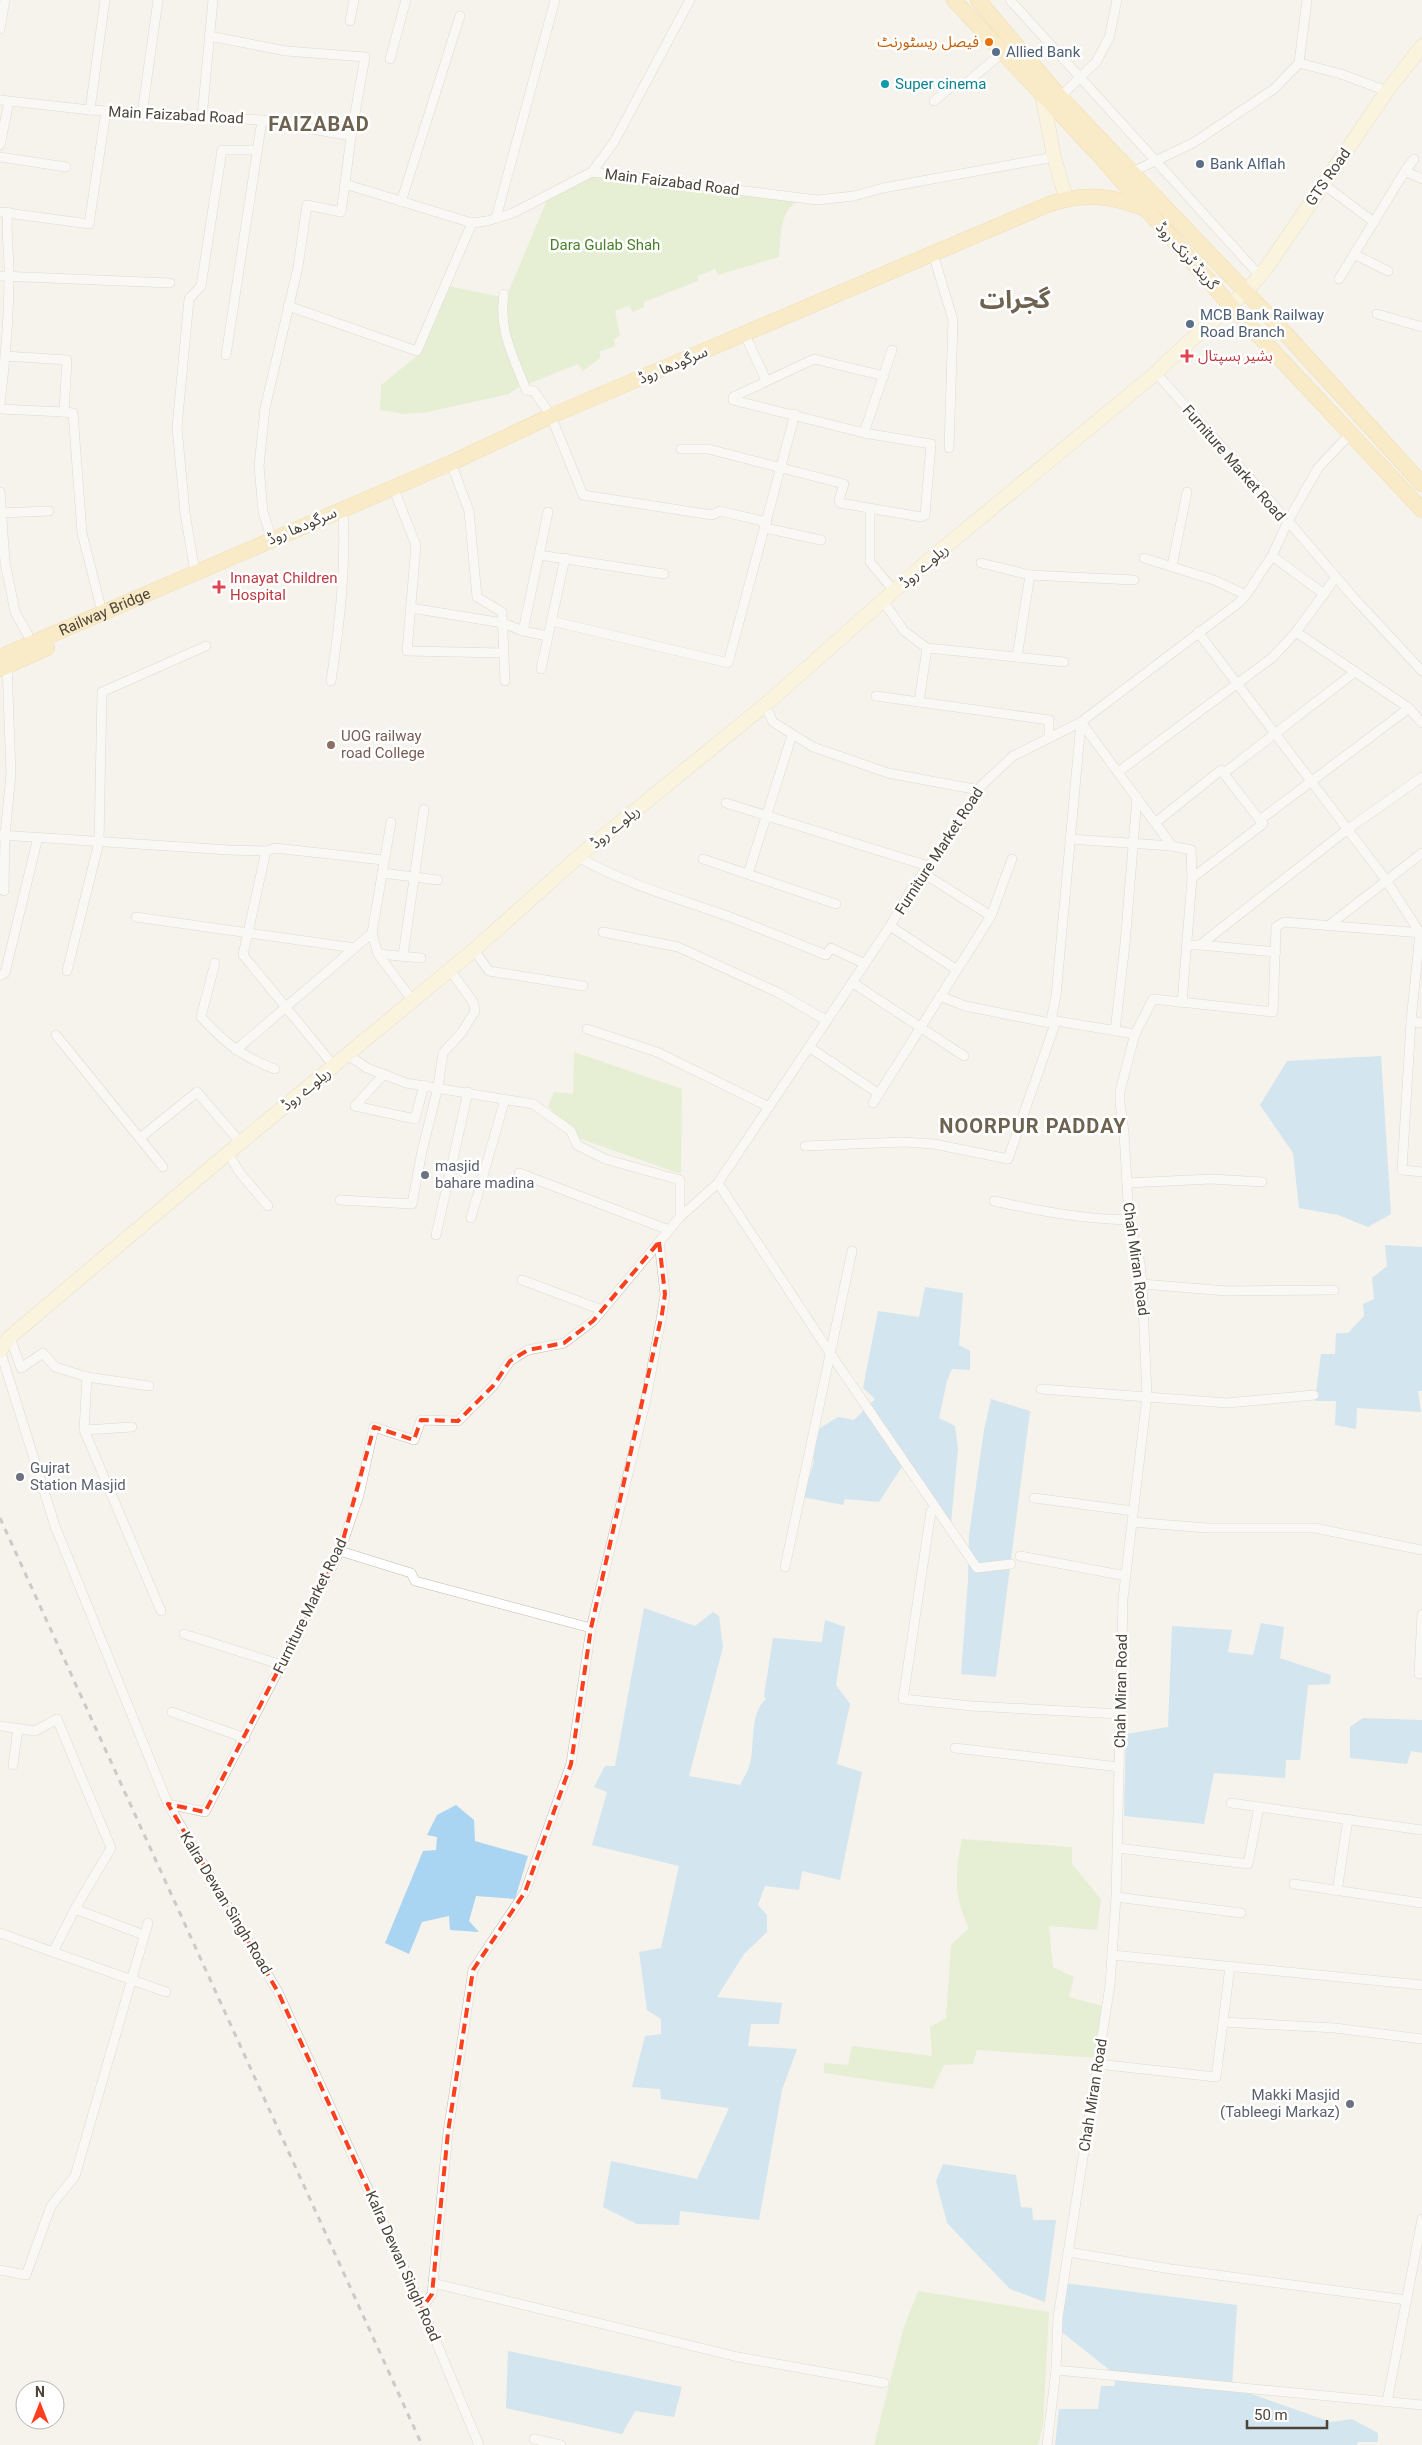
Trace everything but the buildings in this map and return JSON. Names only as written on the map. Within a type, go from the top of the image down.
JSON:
[{"type":"main road","name":"گرینڈ ٹرنک روڈ","points":[[954,0],[1099,155],[1230,304],[1422,510]]},
{"type":"main road","name":"گرینڈ ٹرنک روڈ","points":[[978,0],[1060,97],[1245,291],[1422,484]]},
{"type":"main road","name":"سرگودھا روڈ","points":[[0,647],[100,604],[272,539],[450,463],[551,416],[1066,198],[1094,195],[1110,197],[1144,208]]},
{"type":"main road","points":[[2,664],[184,587],[198,578],[201,567]]},
{"type":"street","points":[[0,29],[5,0]]},
{"type":"street","points":[[90,110],[105,0]]},
{"type":"street","points":[[142,114],[158,0]]},
{"type":"street","points":[[202,117],[213,0]]},
{"type":"street","points":[[350,21],[354,0]]},
{"type":"street","points":[[390,59],[406,0]]},
{"type":"street","points":[[496,218],[555,0]]},
{"type":"street","points":[[592,172],[614,142],[690,0]]},
{"type":"street","points":[[1010,0],[1260,276]]},
{"type":"street","points":[[1060,97],[1096,62],[1109,38],[1117,0]]},
{"type":"street","points":[[1132,172],[1193,143],[1274,89],[1299,63],[1308,0]]},
{"type":"street","points":[[401,202],[460,16]]},
{"type":"street","points":[[209,36],[286,51],[365,57],[351,136],[341,212],[307,205],[298,267],[265,408],[260,466],[263,512],[272,539]]},
{"type":"street","name":"GTS Road","points":[[1230,304],[1260,276],[1387,91],[1421,50]]},
{"type":"street","points":[[934,101],[953,85],[963,86],[1003,52]]},
{"type":"street","points":[[1299,63],[1341,74],[1387,91]]},
{"type":"street","points":[[1042,94],[1054,157],[1066,198]]},
{"type":"street","points":[[0,145],[4,101]]},
{"type":"street","name":"Main Faizabad Road","points":[[4,101],[142,114],[262,120],[351,136]]},
{"type":"street","points":[[0,404],[5,356],[3,336],[5,276],[4,212],[89,224],[106,111]]},
{"type":"street","points":[[226,355],[262,120]]},
{"type":"street","points":[[201,567],[185,513],[178,427],[189,299],[201,286],[222,150],[257,150]]},
{"type":"street","points":[[0,157],[66,167]]},
{"type":"street","name":"Main Faizabad Road","points":[[345,184],[472,223],[513,213],[592,172],[817,200],[854,196],[883,188],[1054,157]]},
{"type":"street","points":[[1339,279],[1414,159]]},
{"type":"street","points":[[1405,171],[1422,180]]},
{"type":"street","points":[[1324,184],[1374,222]]},
{"type":"street","points":[[288,306],[417,351],[472,223]]},
{"type":"street","points":[[933,254],[953,320],[949,448]]},
{"type":"street","points":[[1354,254],[1388,271]]},
{"type":"street","points":[[5,276],[170,283]]},
{"type":"street","points":[[504,294],[502,310],[503,328],[526,390],[534,391],[551,416],[583,495],[712,515],[720,511],[821,540]]},
{"type":"street","name":"ریلوے روڈ","points":[[0,1350],[10,1337],[228,1152],[474,950],[578,856],[765,706],[894,591],[1156,373],[1178,350],[1230,304]]},
{"type":"street","points":[[1377,314],[1422,327]]},
{"type":"street","points":[[745,335],[766,380]]},
{"type":"street","points":[[864,433],[892,350]]},
{"type":"street","points":[[5,356],[67,360],[64,412]]},
{"type":"street","points":[[681,449],[708,449],[844,484],[839,502],[921,517],[925,515],[931,444],[864,433],[795,414],[733,400],[733,397],[766,380],[818,359],[884,376]]},
{"type":"street","name":"Furniture Market Road","points":[[168,1804],[205,1812],[340,1551],[359,1495],[374,1428],[414,1440],[421,1420],[458,1421],[493,1386],[510,1361],[528,1350],[564,1342],[593,1321],[680,1217],[718,1183],[853,983],[911,890],[965,815],[979,790],[1013,756],[1081,722],[1246,595],[1272,556],[1288,521],[1156,373]]},
{"type":"street","points":[[0,409],[73,413],[82,533],[100,604]]},
{"type":"street","points":[[552,621],[728,663],[795,414]]},
{"type":"street","points":[[1351,433],[1318,468],[1288,521],[1336,577],[1422,671]]},
{"type":"street","points":[[450,463],[469,511],[477,597],[502,612],[505,681]]},
{"type":"street","points":[[392,487],[416,545],[407,651],[504,654]]},
{"type":"street","points":[[0,492],[3,569],[15,612],[28,635]]},
{"type":"street","points":[[1172,566],[1187,492]]},
{"type":"street","points":[[331,681],[342,607],[345,555],[343,509]]},
{"type":"street","points":[[870,509],[870,562],[894,591]]},
{"type":"street","points":[[1,513],[49,511]]},
{"type":"street","points":[[523,631],[548,512]]},
{"type":"street","points":[[539,555],[664,574]]},
{"type":"street","points":[[1272,556],[1324,594]]},
{"type":"street","points":[[541,669],[565,558]]},
{"type":"street","points":[[1144,558],[1214,580],[1246,595]]},
{"type":"street","points":[[981,563],[1030,575],[1134,580]]},
{"type":"street","points":[[1017,657],[1030,575]]},
{"type":"street","points":[[1118,772],[1273,657],[1296,632],[1336,577]]},
{"type":"street","points":[[883,602],[904,631],[927,648],[1064,662]]},
{"type":"street","points":[[412,608],[503,623],[523,631],[548,636]]},
{"type":"street","points":[[1198,632],[1386,880],[1421,933],[1411,1021],[1402,1170],[1422,1172]]},
{"type":"street","points":[[1296,632],[1408,708],[1422,723]]},
{"type":"street","points":[[67,971],[99,842],[102,692],[206,646]]},
{"type":"street","points":[[918,702],[927,648]]},
{"type":"street","points":[[2,664],[11,774],[2,835],[4,891]]},
{"type":"street","points":[[1224,773],[1355,672]]},
{"type":"street","points":[[876,696],[1049,720],[1049,738]]},
{"type":"street","points":[[765,706],[773,722],[813,747],[888,773],[979,790]]},
{"type":"street","points":[[1260,820],[1408,708]]},
{"type":"street","points":[[1081,722],[1172,846]]},
{"type":"street","points":[[805,1146],[902,1142],[934,1144],[1008,1159],[1053,1022],[1081,722]]},
{"type":"street","points":[[748,874],[768,817],[792,735]]},
{"type":"street","points":[[1155,823],[1220,771],[1224,773],[1260,820],[1262,827],[1192,878]]},
{"type":"street","points":[[1200,945],[1348,829],[1422,777]]},
{"type":"street","points":[[1115,1031],[1137,797]]},
{"type":"street","points":[[726,803],[928,866],[930,877],[991,916]]},
{"type":"street","points":[[403,956],[424,809]]},
{"type":"street","points":[[391,822],[372,933],[378,954],[413,1001]]},
{"type":"street","points":[[2,835],[266,851],[275,848],[384,860]]},
{"type":"street","points":[[0,976],[5,973],[38,837]]},
{"type":"street","points":[[1070,839],[1172,846],[1191,850],[1192,878],[1182,1003],[1273,1012],[1276,927],[1284,922],[1421,933]]},
{"type":"street","points":[[266,851],[243,955],[334,1066]]},
{"type":"street","points":[[1328,926],[1422,853]]},
{"type":"street","points":[[578,856],[611,875],[650,890],[729,917],[826,955],[831,948],[865,964]]},
{"type":"street","points":[[702,859],[836,904]]},
{"type":"street","points":[[873,1103],[991,916],[1012,859]]},
{"type":"street","points":[[382,873],[438,880]]},
{"type":"street","points":[[136,917],[355,948]]},
{"type":"street","points":[[890,926],[957,970]]},
{"type":"street","points":[[603,932],[678,947],[779,993],[827,1021]]},
{"type":"street","points":[[236,1050],[372,933]]},
{"type":"street","points":[[1187,945],[1276,952]]},
{"type":"street","points":[[474,950],[489,971],[583,986]]},
{"type":"street","points":[[378,954],[421,958]]},
{"type":"street","points":[[215,963],[201,1017],[236,1050],[250,1060],[275,1069]]},
{"type":"street","points":[[340,1200],[412,1204],[422,1151],[438,1088],[443,1053],[462,1032],[475,1011],[473,1002],[450,970]]},
{"type":"street","points":[[853,983],[964,1056]]},
{"type":"street","points":[[940,996],[965,1006],[1135,1034]]},
{"type":"street","name":"Chah Miran Road","points":[[1048,2445],[1056,2370],[1058,2317],[1098,2064],[1112,1955],[1118,1848],[1122,1607],[1147,1396],[1142,1284],[1140,1263],[1128,1220],[1120,1091],[1135,1034],[1152,1000],[1182,1003]]},
{"type":"street","points":[[1411,1021],[1422,1023]]},
{"type":"street","points":[[587,1029],[657,1052],[769,1107]]},
{"type":"street","points":[[56,1035],[163,1167]]},
{"type":"street","points":[[809,1047],[879,1094]]},
{"type":"street","points":[[348,1055],[367,1068],[406,1083],[533,1104],[571,1131],[577,1145],[605,1159],[680,1180],[680,1217]]},
{"type":"street","points":[[384,1074],[356,1106],[415,1119],[424,1086]]},
{"type":"street","points":[[140,1138],[197,1092],[240,1142]]},
{"type":"street","points":[[436,1235],[468,1092]]},
{"type":"street","points":[[471,1218],[505,1100]]},
{"type":"street","points":[[228,1152],[240,1173],[268,1206]]},
{"type":"street","points":[[519,1174],[669,1230]]},
{"type":"street","points":[[1127,1183],[1211,1179],[1262,1182]]},
{"type":"street","points":[[718,1183],[830,1354],[977,1568],[1011,1564]]},
{"type":"street","points":[[994,1201],[1049,1214],[1098,1220],[1128,1220]]},
{"type":"street","points":[[422,2308],[432,2294],[448,2132],[473,1970],[526,1892],[571,1764],[591,1628],[646,1399],[662,1314],[665,1294],[659,1242]]},
{"type":"street","points":[[786,1567],[852,1251]]},
{"type":"street","points":[[522,1280],[602,1310]]},
{"type":"street","points":[[1142,1284],[1227,1291],[1334,1290]]},
{"type":"street","points":[[10,1337],[21,1368],[43,1353],[55,1367],[87,1377],[149,1386]]},
{"type":"street","name":"Kalra Dewan Singh Road","points":[[0,1350],[55,1526],[168,1804],[278,1992],[422,2308],[479,2445]]},
{"type":"street","points":[[87,1377],[84,1430],[161,1611]]},
{"type":"street","points":[[1041,1389],[1227,1403],[1314,1395]]},
{"type":"street","points":[[84,1430],[132,1427]]},
{"type":"street","points":[[1034,1498],[1134,1511]]},
{"type":"street","points":[[931,1512],[903,1699],[972,1706],[1120,1714]]},
{"type":"street","points":[[1132,1522],[1207,1528],[1314,1528],[1422,1550]]},
{"type":"street","points":[[340,1551],[412,1573],[415,1581],[591,1628]]},
{"type":"street","points":[[1020,1556],[1126,1576]]},
{"type":"street","points":[[1418,1674],[1422,1614]]},
{"type":"street","points":[[184,1634],[282,1665]]},
{"type":"street","points":[[172,1712],[244,1738]]},
{"type":"street","points":[[0,1726],[35,1731],[57,1719],[111,1848],[75,1909],[53,1952]]},
{"type":"street","points":[[13,1765],[18,1728]]},
{"type":"street","points":[[955,1748],[1119,1767]]},
{"type":"street","points":[[1231,1803],[1422,1830]]},
{"type":"street","points":[[1118,1848],[1248,1864],[1259,1807]]},
{"type":"street","points":[[1337,1891],[1348,1820]]},
{"type":"street","points":[[1294,1884],[1422,1903]]},
{"type":"street","points":[[1116,1897],[1241,1913]]},
{"type":"street","points":[[75,1909],[144,1935]]},
{"type":"street","points":[[0,2270],[26,2275],[51,2206],[75,2176],[148,1923]]},
{"type":"street","points":[[0,1933],[166,1992]]},
{"type":"street","points":[[1112,1955],[1422,1985]]},
{"type":"street","points":[[1098,2064],[1216,2077],[1230,1966]]},
{"type":"street","points":[[1223,2022],[1335,2028],[1422,2039]]},
{"type":"street","points":[[1387,2402],[1422,2219]]},
{"type":"street","points":[[1068,2252],[1172,2269],[1407,2300]]},
{"type":"street","points":[[433,2284],[738,2357],[884,2383]]},
{"type":"street","points":[[1056,2370],[1422,2405]]},
{"type":"street","points":[[534,2439],[561,2445]]},
{"type":"highlighted area","points":[[659,1242],[665,1294],[662,1314],[591,1628],[571,1764],[525,1892],[473,1970],[448,2132],[432,2294],[422,2308],[278,1992],[168,1804],[205,1812],[340,1551],[374,1427],[414,1440],[421,1420],[458,1421],[493,1386],[510,1361],[528,1350],[564,1343],[593,1321]]},
{"type":"green space","name":"Dara Gulab Shah","points":[[593,177],[797,202],[791,206],[784,219],[779,257],[718,275],[715,269],[698,276],[698,281],[644,302],[644,307],[633,312],[629,306],[615,311],[620,335],[614,340],[615,346],[600,351],[600,358],[583,371],[578,364],[528,384],[506,328],[505,300],[547,200]]},
{"type":"green space","points":[[449,286],[501,297],[499,319],[501,330],[521,386],[509,394],[428,412],[405,414],[380,410],[381,385],[418,355]]},
{"type":"green space","points":[[574,1052],[682,1089],[681,1174],[578,1138],[548,1106],[554,1092],[573,1094]]},
{"type":"green space","points":[[962,1839],[1072,1847],[1072,1864],[1101,1899],[1097,1930],[1049,1926],[1053,1967],[1074,1977],[1069,1997],[1106,2007],[1098,2058],[977,2050],[973,2064],[944,2065],[933,2089],[824,2073],[824,2063],[848,2065],[852,2046],[932,2056],[930,2027],[946,2018],[951,1945],[969,1928],[960,1905],[957,1884]]},
{"type":"green space","points":[[918,2291],[1049,2312],[1043,2425],[1038,2445],[874,2445],[903,2330]]},
{"type":"water","points":[[1381,1056],[1391,1214],[1368,1227],[1338,1215],[1299,1208],[1293,1153],[1260,1105],[1287,1061]]},
{"type":"water","points":[[1385,1245],[1422,1247],[1422,1391],[1418,1391],[1421,1412],[1357,1408],[1356,1429],[1335,1425],[1336,1401],[1315,1401],[1321,1354],[1335,1354],[1336,1333],[1348,1333],[1364,1316],[1363,1304],[1374,1299],[1372,1278],[1387,1266]]},
{"type":"water","points":[[925,1287],[963,1293],[959,1345],[970,1351],[970,1370],[952,1369],[947,1381],[939,1418],[955,1426],[958,1449],[951,1523],[907,1459],[879,1502],[845,1499],[843,1505],[803,1497],[814,1462],[812,1451],[820,1428],[838,1417],[854,1420],[875,1399],[863,1388],[878,1311],[919,1317]]},
{"type":"water","points":[[991,1399],[1030,1411],[996,1677],[961,1674],[968,1580],[969,1535],[984,1430]]},
{"type":"water","points":[[644,1608],[695,1626],[713,1612],[719,1616],[723,1647],[689,1776],[740,1785],[751,1759],[753,1732],[757,1714],[760,1706],[766,1699],[764,1696],[773,1638],[822,1642],[825,1620],[845,1627],[836,1685],[850,1704],[837,1764],[862,1772],[840,1880],[802,1871],[799,1890],[765,1886],[758,1905],[767,1915],[767,1932],[744,1954],[717,1997],[782,2003],[779,2024],[751,2024],[748,2046],[797,2049],[782,2090],[759,2220],[680,2211],[679,2225],[637,2224],[603,2207],[611,2161],[697,2179],[729,2108],[661,2099],[660,2089],[632,2087],[645,2036],[661,2034],[661,2019],[647,2010],[639,1952],[661,1948],[679,1866],[592,1845],[607,1792],[594,1787],[605,1766],[615,1766]]},
{"type":"water","points":[[1261,1623],[1284,1627],[1280,1658],[1331,1675],[1330,1684],[1308,1685],[1300,1760],[1286,1760],[1285,1778],[1214,1773],[1204,1824],[1124,1816],[1126,1734],[1168,1727],[1172,1626],[1232,1630],[1228,1652],[1253,1655]]},
{"type":"water","points":[[1363,1718],[1422,1720],[1422,1753],[1411,1751],[1407,1764],[1350,1758],[1350,1727]]},
{"type":"water","points":[[456,1805],[474,1820],[475,1841],[528,1856],[515,1899],[476,1896],[469,1921],[479,1932],[450,1930],[449,1916],[422,1922],[409,1954],[385,1943],[423,1851],[436,1850],[437,1837],[427,1835],[437,1815]]},
{"type":"water","points":[[943,2164],[1016,2175],[1021,2207],[1032,2208],[1033,2220],[1056,2220],[1045,2302],[1010,2289],[947,2223],[936,2181]]},
{"type":"water","points":[[1064,2283],[1237,2305],[1232,2387],[1331,2422],[1352,2419],[1378,2433],[1378,2442],[1358,2442],[1357,2445],[1055,2445],[1059,2409],[1098,2409],[1101,2386],[1114,2386],[1117,2376],[1058,2329]]},
{"type":"water","points":[[508,2351],[682,2387],[674,2417],[635,2411],[622,2434],[506,2408]]},
{"type":"railway","points":[[0,1518],[422,2445]]},
{"type":"place","name":"فیصل ریسٹورنٹ","points":[[989,42]]},
{"type":"place","name":"Allied Bank","points":[[996,52]]},
{"type":"place","name":"Super cinema","points":[[885,84]]},
{"type":"place","name":"Bank Alflah","points":[[1200,164]]},
{"type":"place","name":"MCB Bank Railway Road Branch","points":[[1190,324]]},
{"type":"place","name":"بشیر ہسپتال","points":[[1187,356]]},
{"type":"place","name":"Innayat Children Hospital","points":[[219,587]]},
{"type":"place","name":"UOG railway road College","points":[[331,745]]},
{"type":"place","name":"masjid bahare madina","points":[[425,1175]]},
{"type":"place","name":"Gujrat Station Masjid","points":[[20,1477]]},
{"type":"place","name":"Makki Masjid (Tableegi Markaz)","points":[[1350,2104]]},
{"type":"district","name":"FAIZABAD","points":[[319,124]]},
{"type":"district","name":"گجرات","points":[[1015,299]]},
{"type":"district","name":"NOORPUR PADDAY","points":[[1033,1126]]}]
